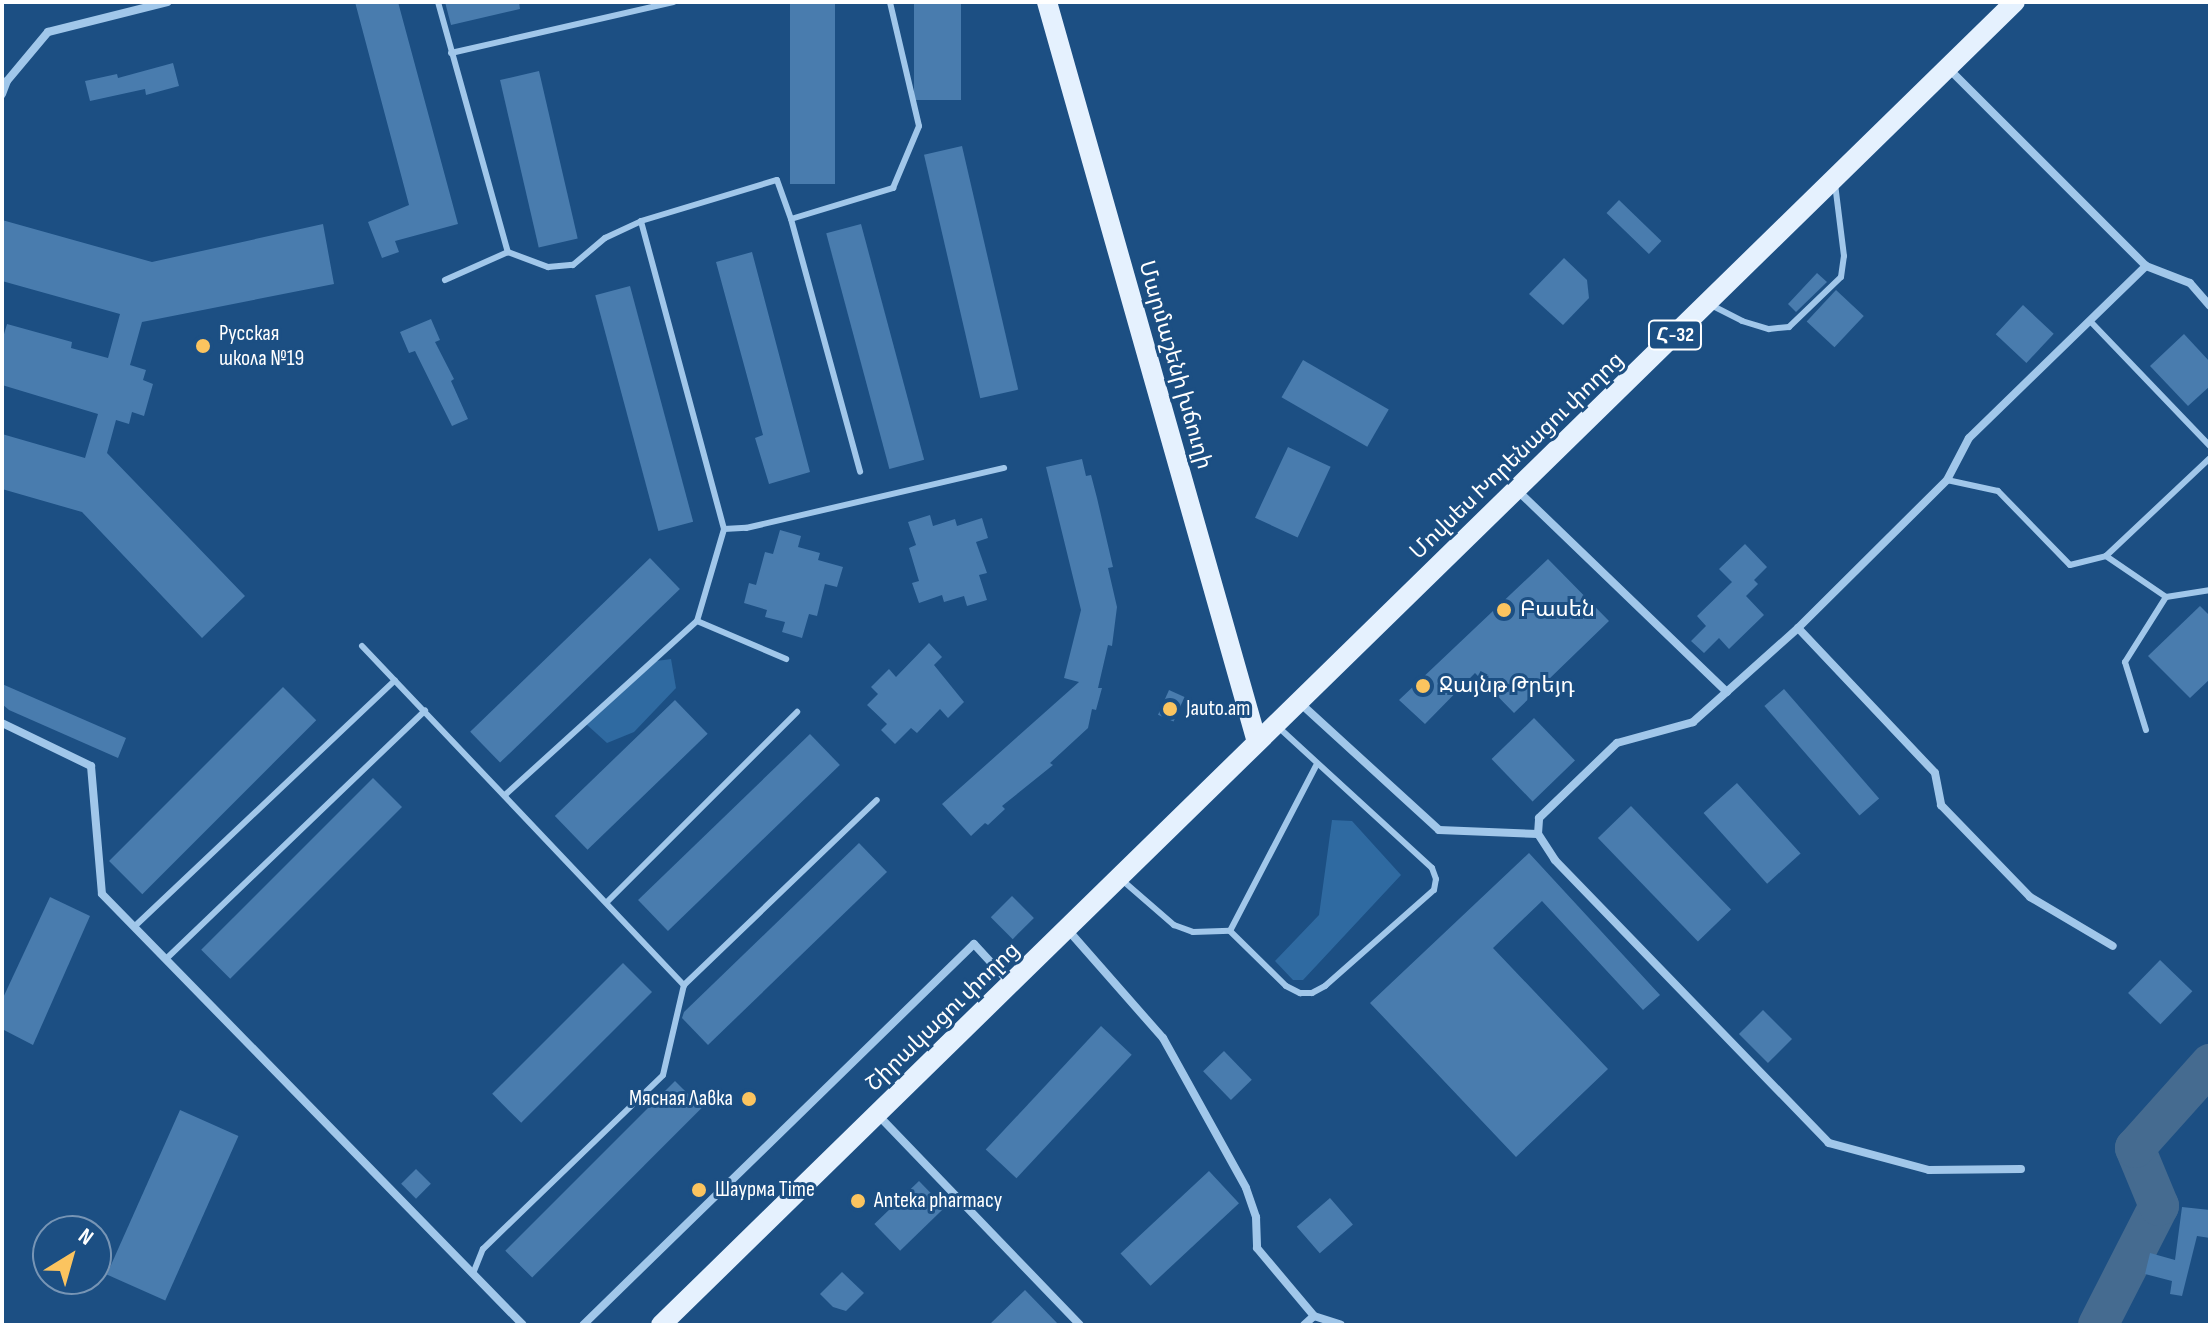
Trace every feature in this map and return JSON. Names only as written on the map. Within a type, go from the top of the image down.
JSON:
[{"type":"main road","name":"Մարմաշենի խճուղի","points":[[1047,2],[1257,742]]},
{"type":"main road","name":"Մովսես Խորենացու փողոց","points":[[1257,742],[1518,491],[2015,2]]},
{"type":"main road","name":"Շիրակացու փողոց","points":[[661,1325],[1257,742]]},
{"type":"street","points":[[2,94],[7,81],[48,32],[167,2]]},
{"type":"street","points":[[1947,68],[2146,266],[2190,283],[2210,306]]},
{"type":"street","points":[[2021,1169],[1929,1170],[1829,1143],[1555,860],[1538,834],[1539,818],[1617,743],[1693,722],[1798,628],[1947,480],[1969,438],[2146,266]]},
{"type":"street","points":[[1518,491],[1727,692]]},
{"type":"street","points":[[1798,628],[1935,773],[1941,805],[2030,897],[2113,946]]},
{"type":"street","points":[[1299,702],[1439,830],[1538,834]]},
{"type":"street","points":[[2,723],[91,766],[102,894],[474,1271],[523,1325]]},
{"type":"street","points":[[1068,930],[1163,1038],[1246,1188],[1256,1217],[1257,1248],[1314,1316],[1341,1325]]},
{"type":"street","points":[[583,1325],[974,944],[1012,985]]},
{"type":"street","points":[[877,1114],[1080,1325]]},
{"type":"street","points":[[1304,1325],[1314,1316]]},
{"type":"lane","points":[[438,2],[508,252]]},
{"type":"lane","points":[[451,53],[673,2]]},
{"type":"lane","points":[[791,219],[893,188],[919,126],[890,2]]},
{"type":"lane","points":[[1708,303],[1742,321],[1769,329],[1789,327],[1841,277],[1844,256],[1834,179]]},
{"type":"lane","points":[[445,280],[508,252],[548,267],[573,265],[605,238],[641,221],[777,180],[791,219],[860,472]]},
{"type":"lane","points":[[505,795],[697,621],[724,529],[641,221]]},
{"type":"lane","points":[[2091,322],[2210,446]]},
{"type":"lane","points":[[1947,480],[1998,491],[2070,565],[2106,556],[2210,458]]},
{"type":"lane","points":[[724,529],[746,528],[1004,468]]},
{"type":"lane","points":[[2106,556],[2166,597],[2210,590]]},
{"type":"lane","points":[[2146,730],[2125,662],[2166,597]]},
{"type":"lane","points":[[697,621],[786,659]]},
{"type":"lane","points":[[362,646],[684,985]]},
{"type":"lane","points":[[134,927],[395,680]]},
{"type":"lane","points":[[166,959],[425,711]]},
{"type":"lane","points":[[607,902],[797,712]]},
{"type":"lane","points":[[1121,878],[1174,925],[1193,932],[1230,931],[1286,986],[1300,993],[1312,993],[1325,986],[1434,890],[1436,879],[1432,868],[1275,724]]},
{"type":"lane","points":[[1230,931],[1317,764]]},
{"type":"lane","points":[[474,1271],[483,1249],[663,1075],[684,985],[877,800]]},
{"type":"shaded area","points":[[671,659],[676,688],[634,732],[607,743],[585,723],[649,662]]},
{"type":"shaded area","points":[[1332,820],[1352,821],[1401,875],[1303,980],[1293,980],[1275,961],[1319,915]]},
{"type":"building","points":[[355,2],[398,2],[458,224],[395,241],[399,252],[382,258],[368,222],[409,205]]},
{"type":"building","points":[[445,2],[519,2],[520,9],[451,25]]},
{"type":"building","points":[[790,2],[835,2],[835,184],[790,184]]},
{"type":"building","points":[[914,2],[961,2],[961,100],[914,100]]},
{"type":"building","points":[[173,63],[179,86],[146,95],[145,89],[90,101],[85,81],[117,74],[118,78]]},
{"type":"building","points":[[539,71],[578,239],[539,248],[500,80]]},
{"type":"building","points":[[962,146],[1018,390],[980,398],[924,155]]},
{"type":"building","points":[[1619,200],[1661,241],[1649,254],[1606,213]]},
{"type":"building","points":[[2,220],[152,262],[323,224],[334,284],[142,322],[130,365],[146,370],[143,380],[153,384],[144,416],[132,412],[129,424],[116,420],[107,453],[245,596],[202,638],[82,512],[2,489],[2,434],[85,458],[98,414],[2,385],[2,341],[7,324],[72,342],[71,348],[108,358],[120,314],[2,281]]},
{"type":"building","points":[[861,224],[924,460],[889,469],[826,233]]},
{"type":"building","points":[[752,252],[810,472],[769,484],[755,438],[763,435],[716,262]]},
{"type":"building","points":[[1564,258],[1587,280],[1589,298],[1563,325],[1529,294]]},
{"type":"building","points":[[1817,273],[1827,282],[1796,312],[1788,304]]},
{"type":"building","points":[[630,286],[693,522],[658,531],[595,295]]},
{"type":"building","points":[[1836,290],[1864,316],[1834,347],[1807,321]]},
{"type":"building","points":[[2023,305],[2054,334],[2026,363],[1996,334]]},
{"type":"building","points":[[431,319],[440,340],[435,342],[454,379],[451,381],[468,419],[452,426],[415,351],[409,353],[400,332]]},
{"type":"building","points":[[2184,334],[2210,362],[2210,386],[2188,406],[2150,366]]},
{"type":"building","points":[[1303,360],[1389,410],[1367,447],[1282,397]]},
{"type":"building","points":[[1288,447],[1331,467],[1298,538],[1255,518]]},
{"type":"building","points":[[1082,459],[1086,476],[1091,475],[1097,498],[1113,567],[1108,568],[1117,607],[1112,646],[1108,645],[1096,710],[1092,709],[1088,728],[1050,763],[1053,765],[1002,806],[1005,809],[988,825],[985,823],[971,836],[942,804],[1079,682],[1064,678],[1081,610],[1046,467]]},
{"type":"building","points":[[930,515],[933,526],[955,519],[957,526],[982,518],[988,538],[976,542],[987,573],[979,575],[987,600],[967,606],[964,596],[944,602],[942,595],[919,603],[912,583],[919,581],[909,548],[916,545],[908,522]]},
{"type":"building","points":[[780,530],[801,536],[798,547],[820,553],[818,560],[843,567],[837,587],[825,584],[817,616],[809,614],[802,638],[782,632],[785,622],[765,617],[767,610],[744,603],[749,583],[756,585],[765,552],[773,554]]},
{"type":"building","points":[[1745,544],[1767,567],[1754,580],[1758,584],[1746,596],[1764,615],[1729,649],[1719,638],[1704,653],[1691,641],[1706,626],[1697,616],[1732,582],[1719,569]]},
{"type":"building","points":[[650,558],[680,589],[500,763],[470,732]]},
{"type":"building","points":[[1548,559],[1609,621],[1514,713],[1475,673],[1425,724],[1399,700]]},
{"type":"building","points":[[2200,606],[2210,616],[2210,679],[2190,698],[2148,656]]},
{"type":"building","points":[[929,643],[942,657],[934,665],[964,702],[948,718],[940,709],[917,733],[911,728],[895,744],[881,730],[887,724],[867,705],[878,694],[871,687],[889,669],[896,677]]},
{"type":"building","points":[[2,684],[126,738],[118,758],[9,710],[2,704]]},
{"type":"building","points":[[283,687],[316,720],[142,894],[109,861]]},
{"type":"building","points":[[1784,689],[1879,798],[1860,815],[1764,706]]},
{"type":"building","name":"Jauto.am","points":[[1169,690],[1185,697],[1174,722],[1158,715]]},
{"type":"building","points":[[675,700],[708,734],[588,850],[555,816]]},
{"type":"building","points":[[1534,718],[1575,760],[1533,801],[1492,759]]},
{"type":"building","points":[[810,734],[840,765],[668,931],[638,900]]},
{"type":"building","points":[[373,778],[402,807],[230,979],[201,950]]},
{"type":"building","points":[[1737,783],[1801,854],[1767,884],[1704,813]]},
{"type":"building","points":[[1631,806],[1731,910],[1698,942],[1598,838]]},
{"type":"building","points":[[859,843],[887,872],[708,1045],[682,1018],[684,1012]]},
{"type":"building","points":[[1529,853],[1660,995],[1643,1010],[1542,901],[1493,948],[1608,1069],[1516,1157],[1370,1003]]},
{"type":"building","points":[[1012,896],[1034,918],[1013,939],[991,917]]},
{"type":"building","points":[[50,897],[90,916],[33,1045],[2,1029],[2,1000]]},
{"type":"building","points":[[2160,960],[2192,991],[2160,1024],[2128,993]]},
{"type":"building","points":[[623,963],[652,992],[521,1123],[492,1094]]},
{"type":"building","points":[[1763,1010],[1792,1039],[1768,1063],[1739,1034]]},
{"type":"building","points":[[1101,1026],[1132,1055],[1016,1178],[986,1150]]},
{"type":"building","points":[[1224,1051],[1252,1080],[1231,1100],[1203,1071]]},
{"type":"building","points":[[675,1081],[702,1108],[532,1278],[505,1251]]},
{"type":"building","points":[[180,1110],[238,1136],[165,1300],[112,1277],[112,1263]]},
{"type":"building","points":[[416,1169],[431,1184],[416,1199],[401,1184]]},
{"type":"building","points":[[1209,1171],[1239,1203],[1151,1286],[1121,1254]]},
{"type":"building","points":[[919,1181],[945,1208],[900,1251],[874,1224]]},
{"type":"building","points":[[1330,1198],[1353,1224],[1320,1253],[1297,1227]]},
{"type":"building","points":[[2182,1207],[2210,1210],[2210,1238],[2197,1236],[2182,1296],[2170,1294],[2172,1281],[2145,1274],[2150,1253],[2175,1260]]},
{"type":"building","points":[[842,1272],[864,1293],[846,1311],[833,1307],[820,1294]]},
{"type":"building","points":[[1025,1290],[1059,1325],[989,1325]]},
{"type":"waterway","points":[[2098,1325],[2159,1206],[2135,1148],[2210,1064]]},
{"type":"place","name":"Русская школа №19","points":[[203,346]]},
{"type":"place","name":"Բասեն","points":[[1504,610]]},
{"type":"place","name":"Ջայնթ Թրեյդ","points":[[1423,686]]},
{"type":"place","name":"Jauto.am","points":[[1170,709]]},
{"type":"place","name":"Мясная Лавка","points":[[749,1099]]},
{"type":"place","name":"Шаурма Time","points":[[699,1190]]},
{"type":"place","name":"Anteka pharmacy","points":[[858,1201]]}]
